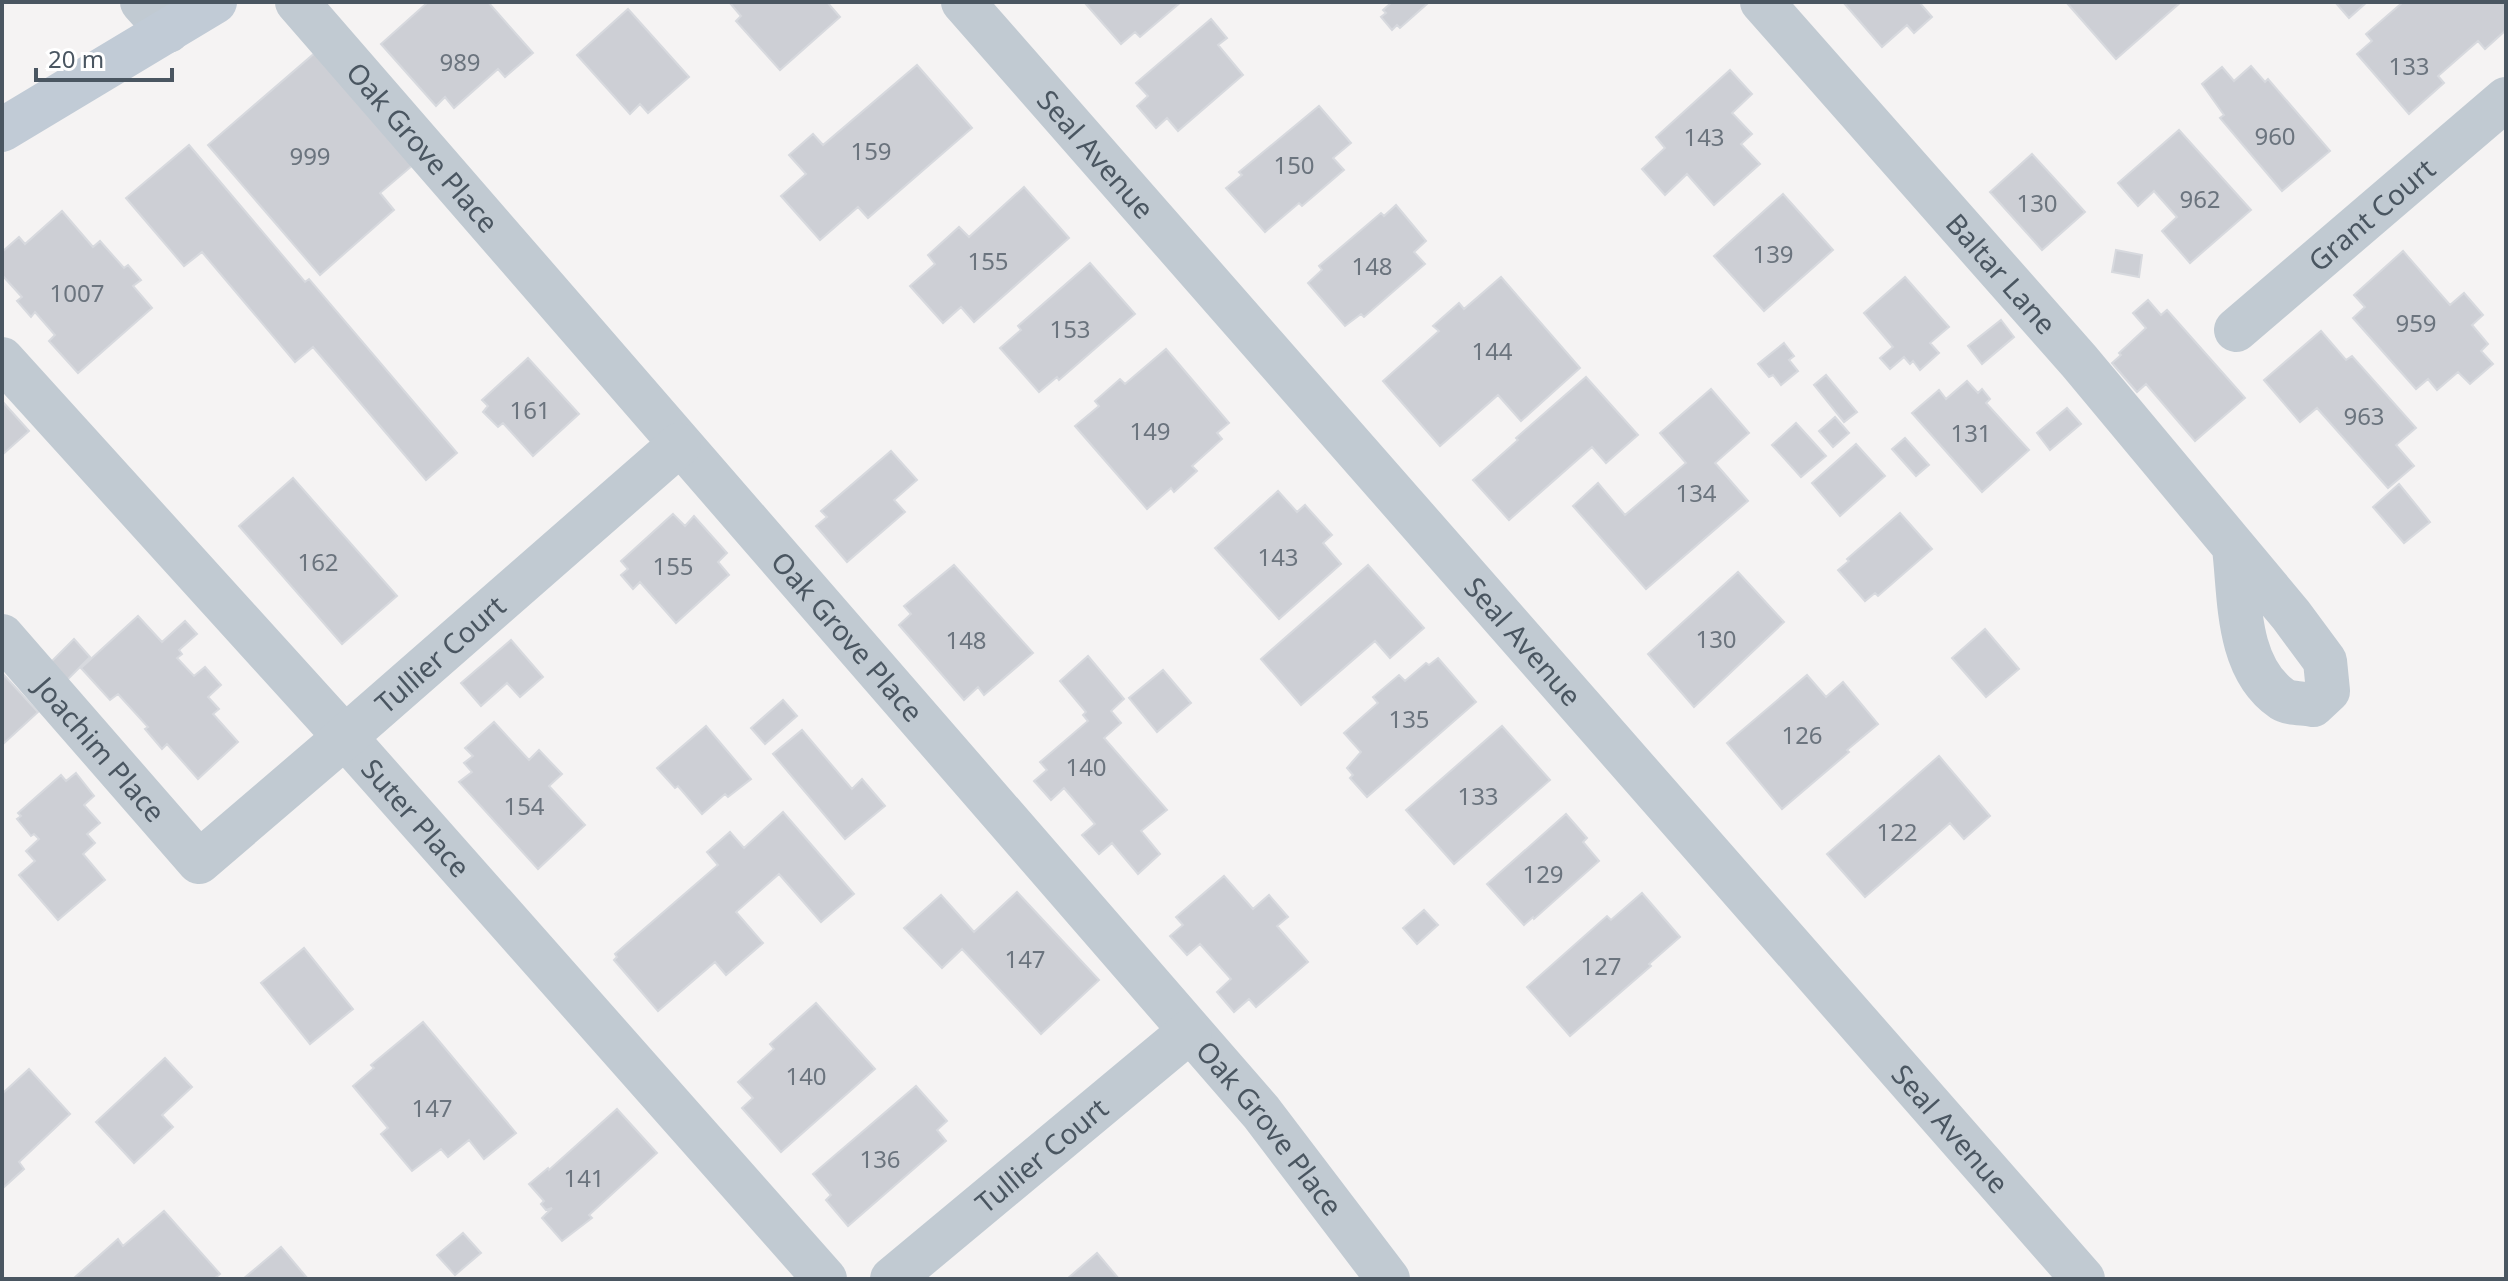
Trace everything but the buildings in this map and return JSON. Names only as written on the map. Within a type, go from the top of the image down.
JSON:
[{"type":"main road","points":[[2,130],[155,16],[215,2]]},
{"type":"street","name":"Oak Grove Place","points":[[297,2],[1261,1112],[1388,1279]]},
{"type":"street","name":"Seal Avenue","points":[[963,2],[2083,1279]]},
{"type":"street","name":"Baltar Lane","points":[[1762,2],[2079,361],[2234,548]]},
{"type":"street","name":"Grant Court","points":[[2236,330],[2506,99]]},
{"type":"street","name":"Suter Place","points":[[2,359],[345,737],[825,1279]]},
{"type":"street","name":"Tullier Court","points":[[199,862],[679,445]]},
{"type":"street","name":"Joachim Place","points":[[2,636],[199,862]]},
{"type":"street","name":"Tullier Court","points":[[892,1279],[1190,1031]]}]
